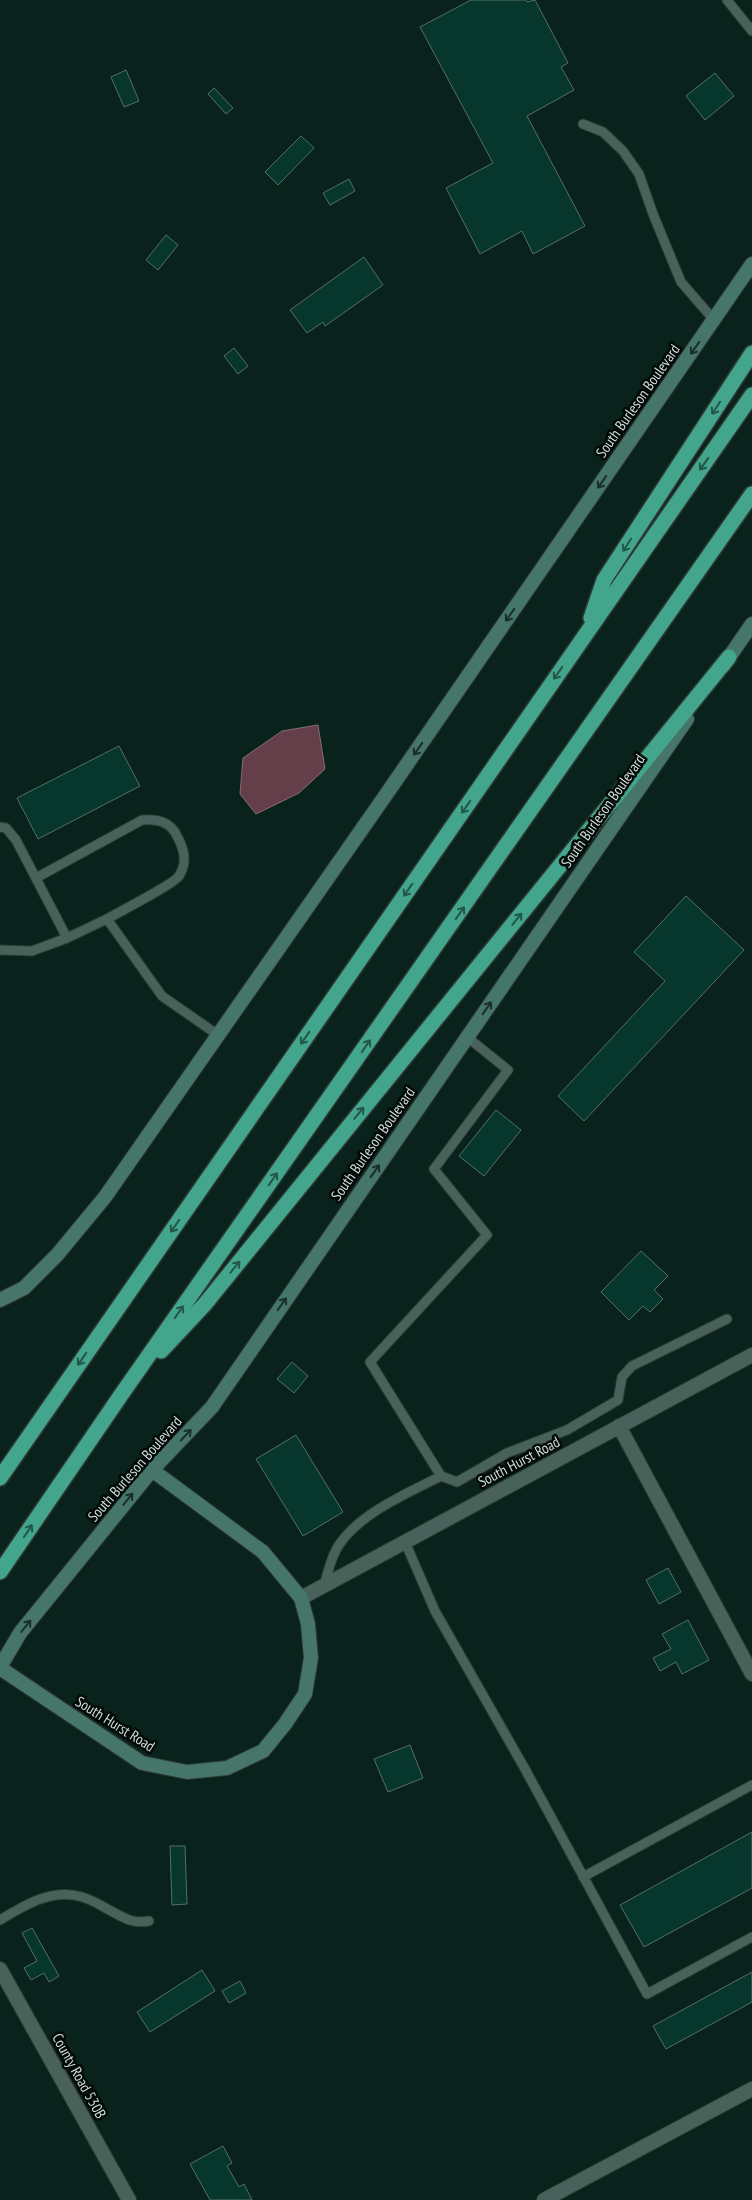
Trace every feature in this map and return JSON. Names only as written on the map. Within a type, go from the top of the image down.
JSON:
[{"type":"highway","points":[[586,633],[604,580],[752,353]]},
{"type":"highway","points":[[0,1478],[752,395]]},
{"type":"highway","points":[[0,1572],[121,1395],[752,494]]},
{"type":"highway","points":[[121,1395],[206,1304],[729,657]]},
{"type":"main road","name":"South Burleson Boulevard","points":[[0,1300],[24,1288],[58,1255],[104,1197],[752,264]]},
{"type":"main road","name":"South Burleson Boulevard","points":[[0,1667],[20,1633],[152,1470],[212,1407],[752,624]]},
{"type":"main road","name":"South Hurst Road","points":[[0,1667],[142,1763],[188,1772],[227,1768],[263,1751],[285,1724],[305,1694],[311,1658],[308,1624],[301,1598],[263,1552],[152,1470]]},
{"type":"street","name":"South Hurst Road","points":[[301,1598],[752,1355]]},
{"type":"street","points":[[619,1426],[752,1674]]},
{"type":"street","name":"County Road 530B","points":[[0,1968],[130,2200]]},
{"type":"street","points":[[544,2200],[752,2089]]},
{"type":"lane","points":[[727,0],[752,31]]},
{"type":"lane","points":[[583,124],[603,132],[623,151],[639,174],[681,282],[714,320]]},
{"type":"lane","points":[[0,950],[32,952],[68,938],[107,919],[178,878],[184,864],[184,849],[175,831],[159,819],[142,820],[36,878]]},
{"type":"lane","points":[[0,827],[6,828],[16,840],[68,938]]},
{"type":"lane","points":[[107,919],[162,996],[218,1035]]},
{"type":"lane","points":[[467,1037],[508,1070],[434,1169],[487,1234],[370,1362],[441,1476],[457,1482],[507,1453],[567,1430],[618,1400],[622,1377],[632,1366],[727,1319]]},
{"type":"lane","points":[[324,1585],[338,1546],[353,1529],[390,1503],[441,1476]]},
{"type":"lane","points":[[405,1542],[435,1611],[525,1769],[647,1994],[752,1937]]},
{"type":"lane","points":[[583,1876],[752,1785]]},
{"type":"lane","points":[[0,1920],[29,1903],[47,1897],[69,1894],[84,1897],[127,1920],[138,1923],[149,1921]]},
{"type":"shaded area","points":[[318,725],[325,769],[299,793],[256,814],[240,794],[243,758],[282,731]]},
{"type":"building","points":[[471,0],[526,0],[527,2],[535,0],[568,63],[561,67],[574,90],[527,116],[585,226],[533,254],[522,231],[480,254],[446,188],[493,163],[420,27]]},
{"type":"building","points":[[126,70],[139,101],[124,107],[111,77]]},
{"type":"building","points":[[715,73],[734,96],[705,120],[686,96]]},
{"type":"building","points":[[214,88],[233,108],[226,114],[208,94]]},
{"type":"building","points":[[301,136],[314,148],[278,185],[265,172]]},
{"type":"building","points":[[349,179],[355,191],[330,205],[323,193]]},
{"type":"building","points":[[166,235],[178,245],[158,270],[146,260]]},
{"type":"building","points":[[364,257],[383,285],[325,326],[323,322],[307,333],[290,310]]},
{"type":"building","points":[[234,348],[248,366],[238,374],[224,356]]},
{"type":"building","points":[[119,746],[140,786],[38,839],[17,798]]},
{"type":"building","points":[[686,896],[744,950],[584,1121],[558,1096],[665,981],[634,952]]},
{"type":"building","points":[[496,1110],[521,1130],[484,1176],[459,1156]]},
{"type":"building","points":[[641,1251],[668,1276],[654,1290],[663,1299],[650,1312],[643,1306],[629,1320],[601,1292]]},
{"type":"building","points":[[292,1362],[308,1376],[294,1393],[277,1379]]},
{"type":"building","points":[[296,1435],[343,1512],[303,1536],[256,1459]]},
{"type":"building","points":[[668,1568],[681,1592],[659,1604],[646,1580]]},
{"type":"building","points":[[688,1620],[709,1660],[682,1674],[676,1662],[660,1671],[653,1658],[671,1649],[662,1634]]},
{"type":"building","points":[[410,1745],[423,1778],[388,1792],[374,1759]]},
{"type":"building","points":[[752,1832],[752,1888],[644,1947],[620,1905]]},
{"type":"building","points":[[170,1846],[185,1846],[187,1904],[172,1905]]},
{"type":"building","points":[[32,1928],[59,1976],[49,1982],[44,1973],[31,1980],[24,1968],[37,1961],[22,1933]]},
{"type":"building","points":[[202,1970],[215,1991],[150,2032],[137,2012]]},
{"type":"building","points":[[752,1972],[752,2002],[666,2049],[653,2026]]},
{"type":"building","points":[[240,1981],[246,1993],[229,2003],[222,1991]]},
{"type":"building","points":[[223,2146],[232,2163],[227,2166],[239,2187],[244,2184],[252,2200],[210,2200],[190,2164]]}]
